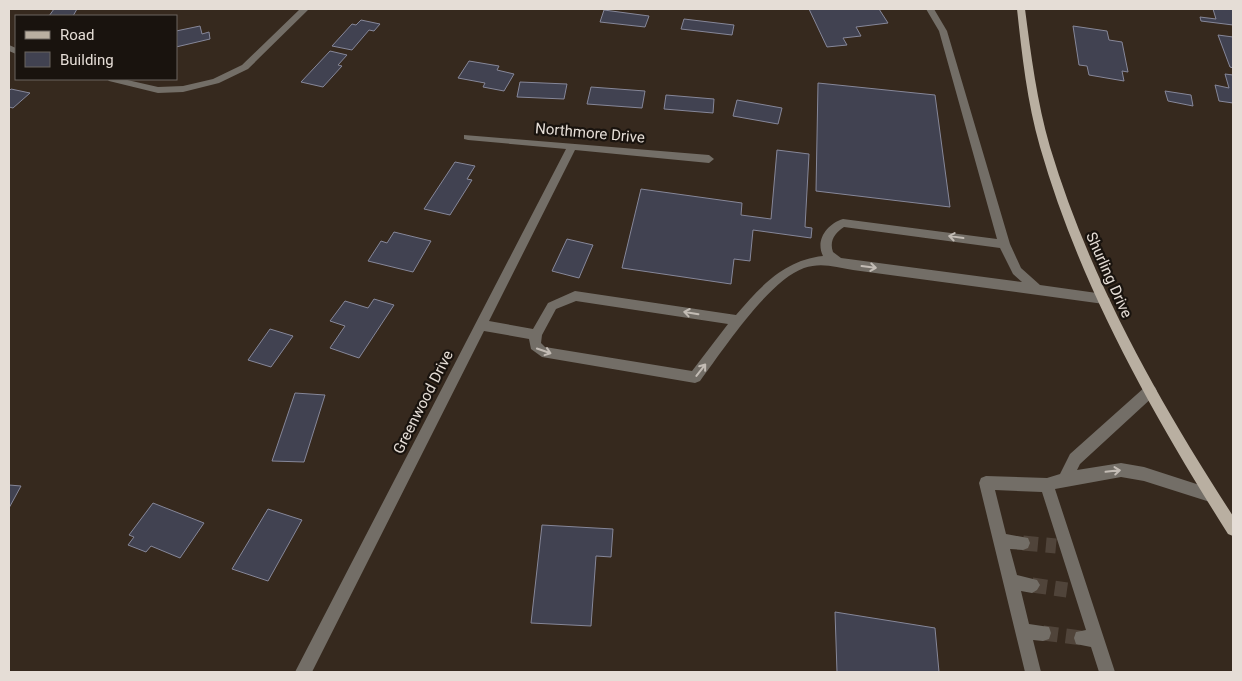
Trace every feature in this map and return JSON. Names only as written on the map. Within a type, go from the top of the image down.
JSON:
[{"type":"main road","name":"Shurling Drive","points":[[1021,9],[1028,75],[1038,128],[1068,221],[1150,391],[1210,495],[1233,529]]},
{"type":"street","points":[[116,80],[158,90],[183,89],[216,81],[245,67],[305,9]]},
{"type":"street","points":[[930,9],[943,31],[958,89],[1004,244],[1016,271],[1037,290]]},
{"type":"street","name":"Northmore Drive","points":[[468,137],[709,159]]},
{"type":"street","name":"Greenwood Drive","points":[[303,672],[572,147]]},
{"type":"street","points":[[834,260],[828,254],[825,247],[828,235],[833,227],[843,223],[1004,244]]},
{"type":"street","points":[[739,321],[575,296],[552,306],[536,335],[535,344],[542,352],[695,377],[739,321],[774,282],[792,268],[807,262],[834,260],[853,265],[1104,299]]},
{"type":"street","points":[[481,325],[536,335]]},
{"type":"street","points":[[1065,479],[1075,459],[1150,391]]},
{"type":"street","points":[[1033,672],[986,483],[1047,485],[1065,479],[1121,470],[1144,474],[1210,495]]},
{"type":"street","points":[[1047,485],[1061,546],[1089,639],[1107,672]]},
{"type":"street","points":[[1000,541],[1023,543]]},
{"type":"street","points":[[1010,582],[1032,585]]},
{"type":"street","points":[[1022,631],[1043,633]]},
{"type":"building","points":[[54,9],[77,9],[74,15],[50,15]]},
{"type":"building","points":[[809,9],[879,9],[888,23],[856,27],[861,36],[843,38],[847,45],[827,47]]},
{"type":"building","points":[[1213,9],[1233,9],[1233,25],[1201,21],[1200,17],[1216,19]]},
{"type":"building","points":[[604,10],[649,16],[645,27],[600,22]]},
{"type":"building","points":[[684,19],[734,25],[732,35],[681,29]]},
{"type":"building","points":[[361,20],[380,24],[374,31],[369,30],[352,50],[332,46],[352,24],[356,25]]},
{"type":"building","points":[[200,26],[202,34],[209,32],[210,39],[178,47],[178,31]]},
{"type":"building","points":[[1073,26],[1107,31],[1109,40],[1122,42],[1128,72],[1122,71],[1124,81],[1089,75],[1087,66],[1079,65]]},
{"type":"building","points":[[1218,35],[1233,37],[1233,68],[1230,67]]},
{"type":"building","points":[[330,51],[347,55],[338,65],[342,66],[323,87],[301,82]]},
{"type":"building","points":[[469,61],[499,66],[497,70],[514,74],[504,91],[483,87],[485,83],[458,78]]},
{"type":"building","points":[[1225,74],[1233,75],[1233,103],[1219,101],[1215,85],[1229,88]]},
{"type":"building","points":[[520,82],[567,84],[564,99],[517,97]]},
{"type":"building","points":[[818,83],[935,95],[950,207],[816,191]]},
{"type":"building","points":[[591,87],[645,91],[642,108],[587,104]]},
{"type":"building","points":[[11,89],[30,93],[13,108],[9,107],[9,91]]},
{"type":"building","points":[[1165,91],[1191,95],[1193,106],[1168,101]]},
{"type":"building","points":[[666,95],[714,99],[713,113],[664,109]]},
{"type":"building","points":[[737,100],[782,108],[778,124],[733,116]]},
{"type":"building","points":[[777,150],[809,154],[805,227],[812,228],[811,238],[753,230],[750,261],[734,259],[731,284],[622,268],[641,189],[742,203],[741,215],[771,219]]},
{"type":"building","points":[[455,162],[475,166],[467,179],[472,180],[450,215],[424,209]]},
{"type":"building","points":[[394,232],[431,241],[413,272],[368,261],[381,241],[387,243]]},
{"type":"building","points":[[567,239],[593,245],[579,278],[552,271]]},
{"type":"building","points":[[374,299],[394,305],[359,358],[330,348],[345,326],[330,321],[345,301],[368,308]]},
{"type":"building","points":[[270,329],[293,336],[271,367],[248,360]]},
{"type":"building","points":[[295,393],[325,395],[304,462],[272,461]]},
{"type":"building","points":[[9,485],[21,486],[9,508]]},
{"type":"building","points":[[153,503],[204,523],[180,558],[151,546],[146,552],[128,545],[134,537],[129,535]]},
{"type":"building","points":[[268,509],[302,520],[268,581],[232,569]]},
{"type":"building","points":[[542,525],[613,529],[611,557],[596,556],[591,626],[531,623]]},
{"type":"building","points":[[835,612],[935,628],[939,672],[837,672]]},
{"type":"tunnel","points":[[1023,543],[1056,546]]},
{"type":"tunnel","points":[[1032,585],[1067,590]]},
{"type":"tunnel","points":[[1043,633],[1082,638]]}]
